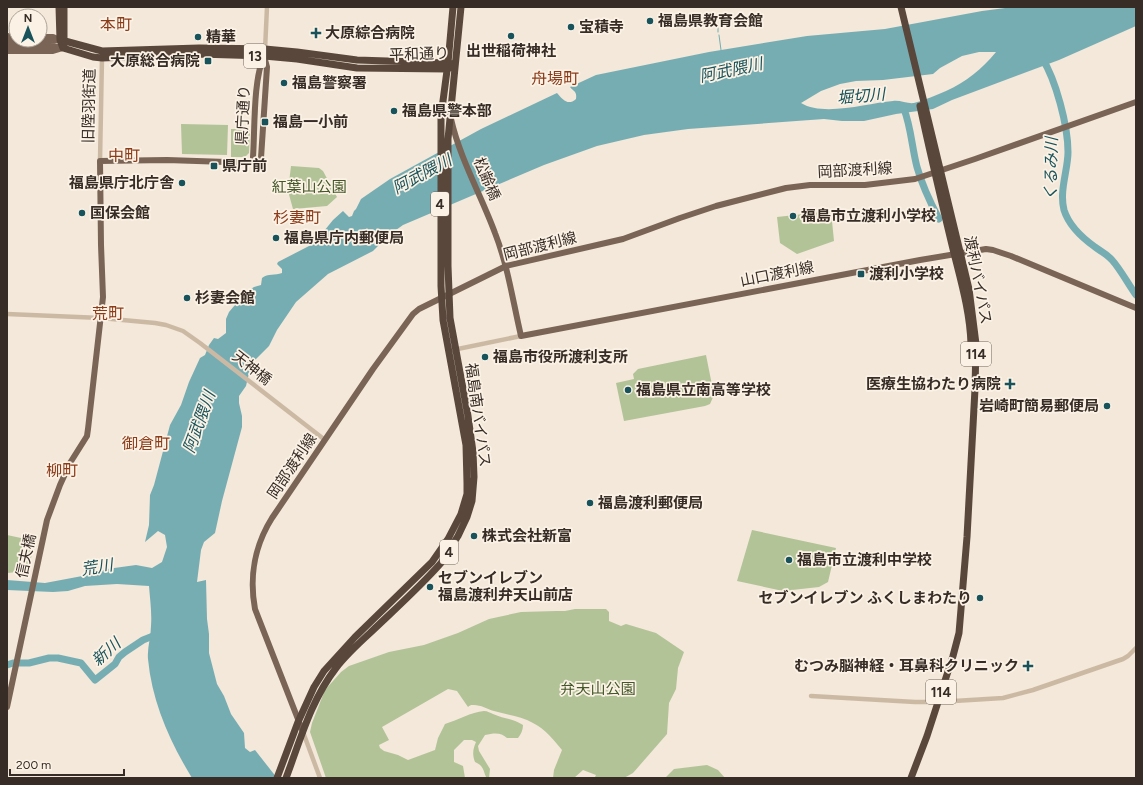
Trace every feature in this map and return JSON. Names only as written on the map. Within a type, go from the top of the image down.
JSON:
[{"type":"highway","points":[[59,7],[62,43]]},
{"type":"highway","points":[[62,43],[64,7]]},
{"type":"highway","name":"4","points":[[447,66],[453,7]]},
{"type":"highway","name":"4","points":[[456,66],[461,7]]},
{"type":"highway","name":"渡利バイパス","points":[[896,7],[927,126]]},
{"type":"highway","name":"渡利バイパス","points":[[901,7],[957,254],[969,289],[976,344],[963,588],[957,642],[912,778]]},
{"type":"highway","name":"平和通り","points":[[62,43],[93,57],[102,54],[265,52],[297,59],[357,68],[456,66]]},
{"type":"highway","name":"福島南バイパス","points":[[286,778],[303,732],[322,689],[335,668],[353,648],[441,563],[458,536],[467,518],[472,501],[474,464],[468,416],[441,304],[440,141],[441,116],[447,66]]},
{"type":"highway","name":"福島南バイパス","points":[[277,778],[298,722],[314,687],[324,671],[355,637],[432,562],[448,539],[461,514],[467,494],[467,460],[452,350],[449,302],[448,263],[453,137],[450,116],[456,66]]},
{"type":"main road","points":[[48,37],[53,37],[62,43]]},
{"type":"main road","points":[[7,41],[62,43]]},
{"type":"main road","points":[[7,46],[53,46],[62,43]]},
{"type":"main road","points":[[7,51],[53,51],[62,43]]},
{"type":"main road","name":"県庁通り","points":[[100,161],[137,160],[256,163],[253,157],[257,90],[259,66],[265,52]]},
{"type":"main road","name":"岡部渡利線","points":[[303,732],[255,609],[253,588],[254,566],[259,544],[270,521],[393,340],[416,311],[506,266],[623,239],[702,211],[786,188],[810,185],[865,185],[915,179],[1071,126],[1136,102]]},
{"type":"main road","name":"松齢橋","points":[[453,137],[495,232],[506,266]]},
{"type":"main road","name":"信夫橋","points":[[7,707],[46,527],[60,485],[70,463],[87,436],[103,297],[100,161]]},
{"type":"main road","name":"山口渡利線","points":[[521,336],[986,249],[994,250],[1136,308]]},
{"type":"main road","points":[[506,266],[521,336]]},
{"type":"street","name":"県庁通り","points":[[265,52],[267,7]]},
{"type":"street","name":"旧陸羽街道","points":[[100,161],[102,54]]},
{"type":"street","name":"天神橋","points":[[7,314],[143,321],[166,325],[183,331],[325,440]]},
{"type":"street","points":[[452,350],[521,336]]},
{"type":"street","points":[[811,696],[908,702],[938,702],[1016,696],[1123,659],[1136,648]]},
{"type":"street","points":[[303,732],[320,778]]},
{"type":"green space","points":[[181,124],[228,125],[227,155],[182,154]]},
{"type":"green space","points":[[231,129],[250,129],[249,153],[245,157],[231,157]]},
{"type":"green space","name":"紅葉山公園","points":[[291,166],[319,168],[323,171],[337,197],[327,206],[293,209],[288,191]]},
{"type":"green space","points":[[831,211],[834,241],[797,254],[780,243],[777,217]]},
{"type":"green space","points":[[706,355],[714,395],[710,404],[624,421],[616,383],[634,379],[633,374],[638,369]]},
{"type":"green space","points":[[752,530],[836,548],[828,582],[819,587],[783,591],[737,581]]},
{"type":"green space","points":[[7,535],[35,541],[28,571],[7,573]]},
{"type":"green space","name":"弁天山公園","points":[[575,609],[606,609],[609,612],[609,621],[621,626],[626,624],[656,633],[684,652],[678,668],[676,689],[669,703],[667,734],[633,773],[624,778],[598,778],[595,777],[596,775],[583,770],[574,778],[553,778],[554,770],[562,750],[537,725],[519,717],[477,705],[471,705],[468,707],[457,691],[448,689],[382,727],[389,740],[379,745],[380,748],[408,760],[435,750],[438,738],[445,724],[474,713],[487,711],[523,725],[522,732],[518,738],[507,738],[497,734],[485,735],[478,746],[479,751],[490,769],[489,778],[486,777],[482,767],[475,762],[473,752],[476,742],[472,740],[464,740],[454,750],[454,762],[463,766],[465,778],[326,778],[310,732],[325,690],[341,672],[349,666],[389,652],[424,645],[458,633],[489,619],[521,612],[565,611]]},
{"type":"green space","points":[[707,765],[718,770],[725,778],[665,778],[674,769]]},
{"type":"water","name":"阿武隈川","points":[[1013,7],[1136,7],[1136,26],[1059,60],[952,100],[933,109],[896,114],[864,121],[824,119],[688,129],[644,135],[597,146],[544,165],[403,225],[389,235],[373,251],[328,274],[296,302],[277,330],[269,346],[253,362],[246,386],[239,396],[242,427],[215,533],[204,542],[201,550],[197,582],[206,580],[209,653],[217,684],[224,696],[231,714],[244,733],[245,748],[250,752],[255,750],[277,778],[192,778],[169,736],[153,691],[148,659],[151,621],[149,586],[117,584],[85,586],[68,591],[53,592],[7,590],[7,580],[45,583],[93,574],[107,569],[136,565],[152,568],[162,562],[167,547],[165,535],[158,531],[145,542],[149,525],[150,495],[170,425],[181,405],[189,382],[200,358],[205,355],[214,338],[218,339],[226,333],[226,319],[229,312],[246,292],[261,285],[262,278],[264,276],[282,273],[282,269],[277,264],[278,262],[309,246],[343,211],[349,217],[352,216],[361,199],[390,179],[481,129],[557,93],[561,98],[568,102],[573,101],[576,99],[576,94],[570,87],[596,75],[709,52],[807,36],[885,29],[982,11]],"holes":[[[979,52],[996,52],[985,64],[960,84],[914,103],[893,101],[834,109],[822,109],[801,103],[821,91],[840,84],[856,81],[883,80],[933,74],[940,68],[962,56]]]},
{"type":"waterway","points":[[719,35],[721,50]]},
{"type":"waterway","name":"くるみ川","points":[[1042,58],[1052,78],[1066,129],[1068,159],[1063,188],[1063,203],[1066,216],[1080,235],[1112,260],[1136,295]]},
{"type":"waterway","name":"堀切川","points":[[900,108],[904,109],[921,180],[939,219]]},
{"type":"waterway","name":"新川","points":[[7,665],[13,663],[29,663],[49,658],[58,658],[81,663],[95,680],[115,664],[119,657],[125,652],[143,640],[158,634]]},
{"type":"place","name":"福島県教育会館","points":[[650,21]]},
{"type":"place","name":"宝積寺","points":[[571,27]]},
{"type":"place","name":"大原綜合病院","points":[[316,33]]},
{"type":"place","name":"出世稲荷神社","points":[[511,36]]},
{"type":"place","name":"精華","points":[[198,37]]},
{"type":"place","name":"大原総合病院","points":[[208,61]]},
{"type":"place","name":"福島警察署","points":[[284,83]]},
{"type":"place","name":"福島県警本部","points":[[394,111]]},
{"type":"place","name":"福島一小前","points":[[265,122]]},
{"type":"place","name":"県庁前","points":[[214,166]]},
{"type":"place","name":"福島県庁北庁舎","points":[[182,183]]},
{"type":"place","name":"国保会館","points":[[82,213]]},
{"type":"place","name":"福島市立渡利小学校","points":[[793,216]]},
{"type":"place","name":"福島県庁内郵便局","points":[[276,238]]},
{"type":"place","name":"渡利小学校","points":[[861,274]]},
{"type":"place","name":"杉妻会館","points":[[187,298]]},
{"type":"place","name":"福島市役所渡利支所","points":[[485,357]]},
{"type":"place","name":"医療生協わたり病院","points":[[1010,384]]},
{"type":"place","name":"福島県立南高等学校","points":[[628,390]]},
{"type":"place","name":"岩崎町簡易郵便局","points":[[1107,406]]},
{"type":"place","name":"福島渡利郵便局","points":[[590,503]]},
{"type":"place","name":"株式会社新富","points":[[474,536]]},
{"type":"place","name":"福島市立渡利中学校","points":[[789,560]]},
{"type":"place","name":"セブンイレブン 福島渡利弁天山前店","points":[[430,587]]},
{"type":"place","name":"セブンイレブン ふくしまわたり","points":[[980,598]]},
{"type":"place","name":"むつみ脳神経・耳鼻科クリニック","points":[[1028,666]]},
{"type":"district","name":"本町","points":[[116,24]]},
{"type":"district","name":"舟場町","points":[[555,78]]},
{"type":"district","name":"中町","points":[[124,155]]},
{"type":"district","name":"杉妻町","points":[[297,217]]},
{"type":"district","name":"荒町","points":[[108,313]]},
{"type":"district","name":"御倉町","points":[[146,443]]},
{"type":"district","name":"柳町","points":[[62,470]]},
{"type":"water label","name":"荒川","points":[[97,567]]}]
